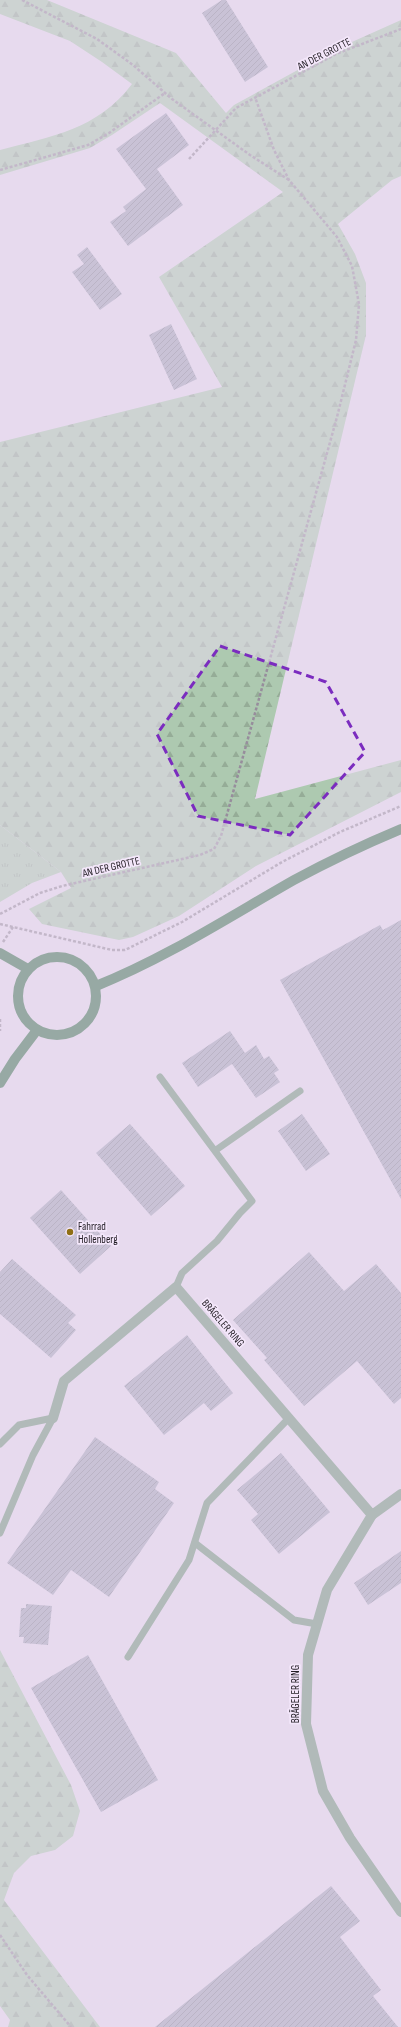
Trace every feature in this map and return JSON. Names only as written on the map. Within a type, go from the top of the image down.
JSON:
[{"type":"main road","points":[[96,986],[125,974],[200,935],[296,880],[347,853],[401,829]]},
{"type":"main road","points":[[0,953],[28,969]]},
{"type":"main road","points":[[61,956],[73,959],[83,966],[91,975],[96,986],[97,998],[95,1009],[89,1019],[81,1027],[71,1033],[60,1035],[48,1034],[37,1030],[25,1018],[18,1002],[18,990],[28,969],[37,961],[49,957],[61,956]]},
{"type":"main road","points":[[0,1083],[15,1059],[37,1030]]},
{"type":"street","name":"BRÄGELER RING","points":[[176,1287],[372,1515]]},
{"type":"street","points":[[53,1418],[64,1381],[176,1287]]},
{"type":"street","name":"BRÄGELER RING","points":[[401,1494],[372,1515],[327,1590],[308,1655],[306,1724],[323,1791],[350,1838],[401,1912]]},
{"type":"lane","points":[[160,1077],[216,1150],[252,1202],[240,1213],[217,1241],[182,1273],[176,1287]]},
{"type":"lane","points":[[216,1150],[300,1091]]},
{"type":"lane","points":[[0,1444],[18,1425],[53,1418]]},
{"type":"lane","points":[[0,1533],[33,1456],[53,1418]]},
{"type":"lane","points":[[128,1657],[189,1560],[207,1503],[289,1418]]},
{"type":"lane","points":[[194,1543],[294,1620],[317,1624]]},
{"type":"path","points":[[22,0],[98,39],[133,65],[165,93],[215,130],[289,180]]},
{"type":"path","name":"AN DER GROTTE","points":[[189,159],[236,108],[336,54],[401,29]]},
{"type":"path","points":[[0,170],[88,145],[109,134],[165,93]]},
{"type":"path","points":[[255,97],[274,150],[289,180]]},
{"type":"path","name":"AN DER GROTTE","points":[[0,914],[40,893],[62,886],[200,855],[214,849],[221,836],[318,486],[356,340],[359,304],[352,266],[337,237],[289,180]]},
{"type":"path","points":[[0,924],[112,950],[125,950],[182,922],[282,862],[340,832],[401,806]]},
{"type":"path","points":[[0,947],[12,927]]},
{"type":"path","points":[[0,1019],[0,1031]]},
{"type":"path","points":[[0,1935],[27,1975],[71,2027]]},
{"type":"highlighted area","points":[[220,646],[326,682],[365,752],[290,835],[198,816],[157,734]]},
{"type":"green space","points":[[0,0],[47,0],[176,53],[226,113],[234,105],[334,50],[401,20],[401,176],[392,180],[338,224],[355,254],[366,283],[366,335],[255,799],[401,760],[401,792],[256,866],[179,916],[133,937],[119,940],[42,924],[29,909],[71,888],[61,872],[0,825],[0,442],[222,387],[159,277],[283,192],[160,103],[90,148],[0,175],[0,150],[55,135],[89,121],[104,112],[132,84],[70,41],[0,14]]},
{"type":"green space","points":[[0,825],[61,872],[32,883],[0,902]]},
{"type":"green space","points":[[0,1650],[71,1785],[80,1811],[73,1836],[55,1850],[31,1856],[14,1873],[4,1900],[100,2027],[8,2027],[10,2020],[0,2006]]},
{"type":"building","points":[[222,0],[226,0],[268,67],[245,82],[202,13]]},
{"type":"building","points":[[166,113],[189,145],[157,169],[183,205],[128,246],[110,222],[126,211],[123,207],[146,189],[116,149]]},
{"type":"building","points":[[87,247],[122,294],[100,310],[72,272],[84,264],[77,255]]},
{"type":"building","points":[[171,324],[197,379],[174,390],[149,335]]},
{"type":"building","points":[[401,920],[401,1199],[280,980],[380,925],[383,930]]},
{"type":"building","points":[[230,1031],[245,1053],[256,1045],[264,1059],[269,1056],[279,1070],[274,1073],[280,1082],[256,1098],[232,1064],[198,1087],[182,1063]]},
{"type":"building","points":[[302,1114],[330,1154],[306,1171],[278,1131]]},
{"type":"building","points":[[130,1124],[185,1186],[151,1216],[96,1153]]},
{"type":"building","name":"Fahrrad Hollenberg","points":[[61,1190],[111,1246],[80,1274],[30,1218]]},
{"type":"building","points":[[309,1252],[344,1291],[376,1264],[401,1293],[401,1398],[394,1404],[357,1361],[304,1406],[264,1360],[267,1358],[233,1320]]},
{"type":"building","points":[[12,1259],[76,1315],[68,1323],[76,1330],[51,1358],[0,1314],[0,1272]]},
{"type":"building","points":[[187,1335],[233,1393],[211,1411],[204,1403],[164,1435],[124,1386]]},
{"type":"building","points":[[95,1437],[159,1482],[155,1489],[174,1503],[109,1597],[71,1570],[53,1595],[7,1563]]},
{"type":"building","points":[[281,1453],[330,1512],[279,1554],[251,1520],[258,1514],[237,1490]]},
{"type":"building","points":[[401,1551],[401,1583],[368,1605],[354,1583]]},
{"type":"building","points":[[26,1604],[52,1606],[48,1645],[23,1643],[24,1637],[19,1637],[21,1608],[26,1608]]},
{"type":"building","points":[[88,1655],[158,1780],[101,1812],[31,1688]]},
{"type":"building","points":[[331,1886],[360,1921],[340,1937],[381,1990],[373,1996],[398,2027],[155,2027]]},
{"type":"place","name":"Fahrrad Hollenberg","points":[[70,1232]]}]
